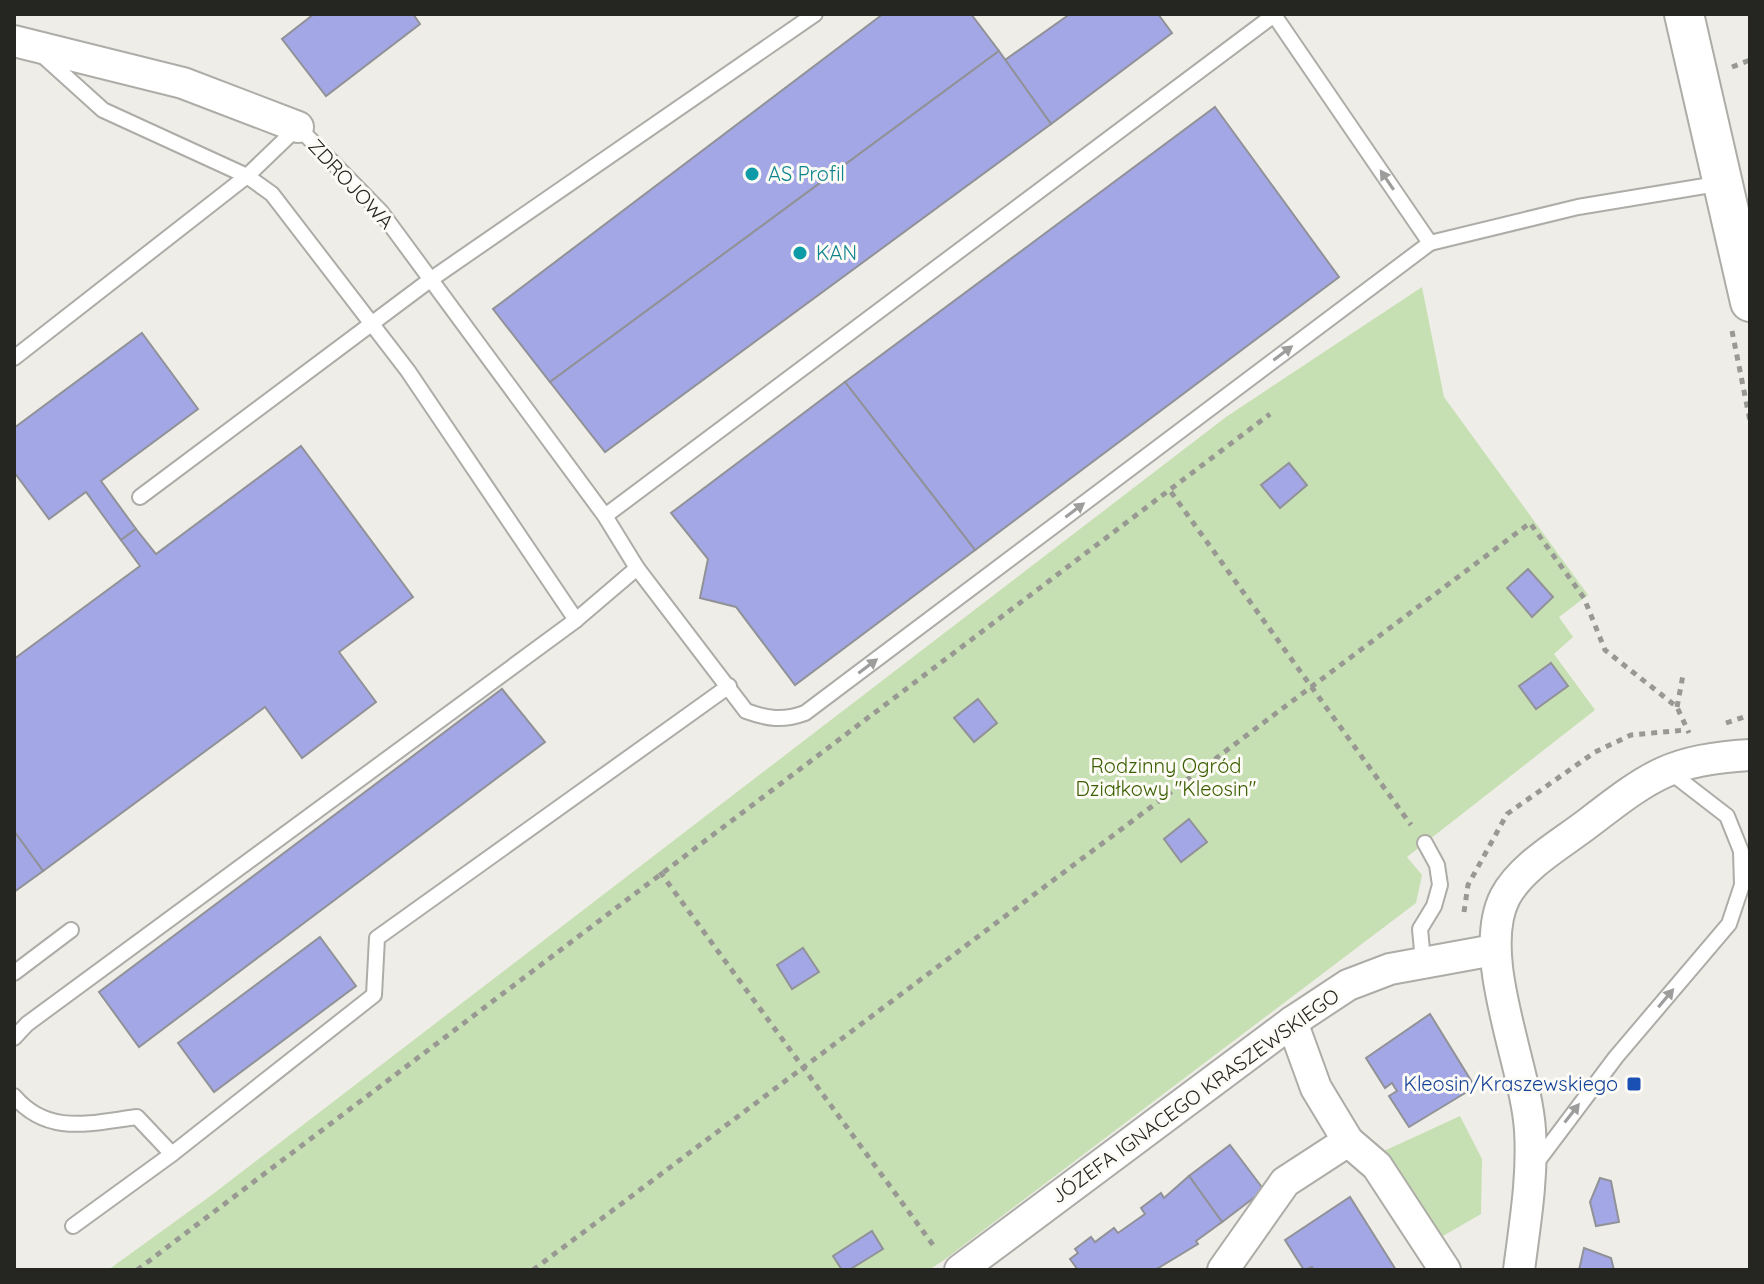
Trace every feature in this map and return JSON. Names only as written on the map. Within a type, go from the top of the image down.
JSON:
[{"type":"street","points":[[1684,14],[1750,302]]},
{"type":"street","name":"ZDROJOWA","points":[[24,44],[183,83],[298,127]]},
{"type":"street","points":[[1519,1270],[1531,1171],[1530,1126],[1494,950],[1497,917],[1506,895],[1522,874],[1636,786],[1700,744],[1750,755]]},
{"type":"street","name":"JÓZEFA IGNACEGO KRASZEWSKIEGO","points":[[952,1265],[1348,985],[1423,961],[1494,950]]},
{"type":"street","points":[[1292,1022],[1316,1088],[1348,1141],[1377,1166],[1445,1270]]},
{"type":"street","points":[[1223,1270],[1285,1182],[1348,1141]]},
{"type":"lane","points":[[140,497],[374,325],[430,280],[815,14]]},
{"type":"lane","points":[[605,516],[1274,15],[1430,243],[1578,207],[1725,183]]},
{"type":"lane","points":[[24,44],[103,110],[247,176],[272,194],[374,325],[576,620]]},
{"type":"lane","points":[[14,358],[247,176],[298,127]]},
{"type":"lane","name":"ZDROJOWA","points":[[298,127],[381,212],[605,516],[637,568],[746,711],[785,720],[805,713],[1430,243]]},
{"type":"lane","points":[[14,1038],[39,1015],[576,620],[637,568]]},
{"type":"lane","points":[[73,1226],[172,1154],[374,995],[377,938],[729,686]]},
{"type":"lane","points":[[1531,1171],[1616,1057],[1729,924],[1742,885],[1741,851],[1727,816],[1666,769]]},
{"type":"lane","points":[[1423,961],[1420,929],[1434,906],[1440,885],[1437,865],[1425,843]]},
{"type":"lane","points":[[14,973],[71,930]]},
{"type":"lane","points":[[14,1096],[26,1110],[51,1124],[137,1117],[172,1154]]},
{"type":"path","points":[[137,1270],[660,872],[1171,492],[1270,414]]},
{"type":"path","points":[[1171,492],[1425,843]]},
{"type":"path","points":[[533,1270],[1530,523],[1584,598],[1605,650],[1677,707],[1688,730],[1700,744]]},
{"type":"path","points":[[1677,707],[1683,675]]},
{"type":"path","points":[[1722,724],[1747,716]]},
{"type":"path","points":[[1688,730],[1700,744]]},
{"type":"path","points":[[1457,955],[1468,885],[1507,814],[1595,752],[1631,735],[1688,730]]},
{"type":"path","points":[[660,872],[952,1265]]},
{"type":"green space","name":"Rodzinny Ogród Działkowy \"Kleosin\"","points":[[1422,287],[1444,397],[1588,595],[1559,617],[1573,637],[1554,654],[1595,710],[1407,857],[1422,875],[1416,903],[944,1260],[929,1270],[108,1270],[209,1197],[1226,417]]},
{"type":"green space","points":[[1460,1116],[1482,1159],[1481,1214],[1443,1236],[1384,1151]]},
{"type":"building","points":[[314,14],[413,14],[420,24],[326,96],[282,39]]},
{"type":"building","name":"AS Profil","points":[[883,14],[971,14],[999,51],[550,382],[493,309]]},
{"type":"building","points":[[1070,14],[1158,14],[1172,33],[1051,124],[1005,60]]},
{"type":"building","name":"KAN","points":[[999,51],[1051,124],[605,452],[550,382]]},
{"type":"building","points":[[1215,107],[1339,277],[975,550],[845,382]]},
{"type":"building","points":[[142,333],[198,409],[101,481],[136,529],[121,540],[86,492],[49,519],[14,472],[14,428]]},
{"type":"building","points":[[845,382],[975,550],[795,685],[736,607],[700,598],[708,559],[671,513]]},
{"type":"building","points":[[301,446],[413,597],[339,652],[376,702],[302,758],[265,707],[43,871],[14,831],[14,659],[140,566],[121,540],[136,529],[156,554]]},
{"type":"building","points":[[1289,463],[1307,485],[1280,508],[1261,485]]},
{"type":"building","points":[[1528,569],[1553,597],[1532,617],[1507,588]]},
{"type":"building","points":[[1551,663],[1568,686],[1536,709],[1519,686]]},
{"type":"building","points":[[502,689],[545,742],[139,1047],[99,992]]},
{"type":"building","points":[[978,699],[997,723],[974,742],[954,718]]},
{"type":"building","points":[[1189,819],[1207,842],[1181,862],[1164,839]]},
{"type":"building","points":[[14,831],[43,871],[14,892]]},
{"type":"building","points":[[320,937],[356,986],[214,1092],[178,1043]]},
{"type":"building","points":[[803,948],[819,972],[792,989],[777,965]]},
{"type":"building","points":[[1430,1014],[1475,1087],[1409,1127],[1389,1096],[1397,1091],[1392,1083],[1385,1088],[1366,1058]]},
{"type":"building","points":[[1230,1145],[1264,1190],[1222,1222],[1189,1176]]},
{"type":"building","points":[[1189,1176],[1222,1222],[1196,1241],[1198,1244],[1155,1270],[1078,1270],[1070,1259],[1078,1253],[1075,1249],[1091,1237],[1095,1242],[1114,1228],[1118,1233],[1145,1214],[1141,1208],[1161,1193],[1164,1198]]},
{"type":"building","points":[[1600,1178],[1611,1181],[1619,1222],[1596,1226],[1590,1202]]},
{"type":"building","points":[[1350,1197],[1396,1270],[1314,1270],[1312,1267],[1304,1270],[1285,1240]]},
{"type":"building","points":[[872,1231],[883,1249],[849,1270],[842,1270],[833,1256]]},
{"type":"building","points":[[1584,1248],[1611,1258],[1614,1270],[1579,1270]]},
{"type":"place","name":"AS Profil","points":[[752,174]]},
{"type":"place","name":"KAN","points":[[800,253]]},
{"type":"place","name":"Kleosin/Kraszewskiego","points":[[1634,1084]]}]
